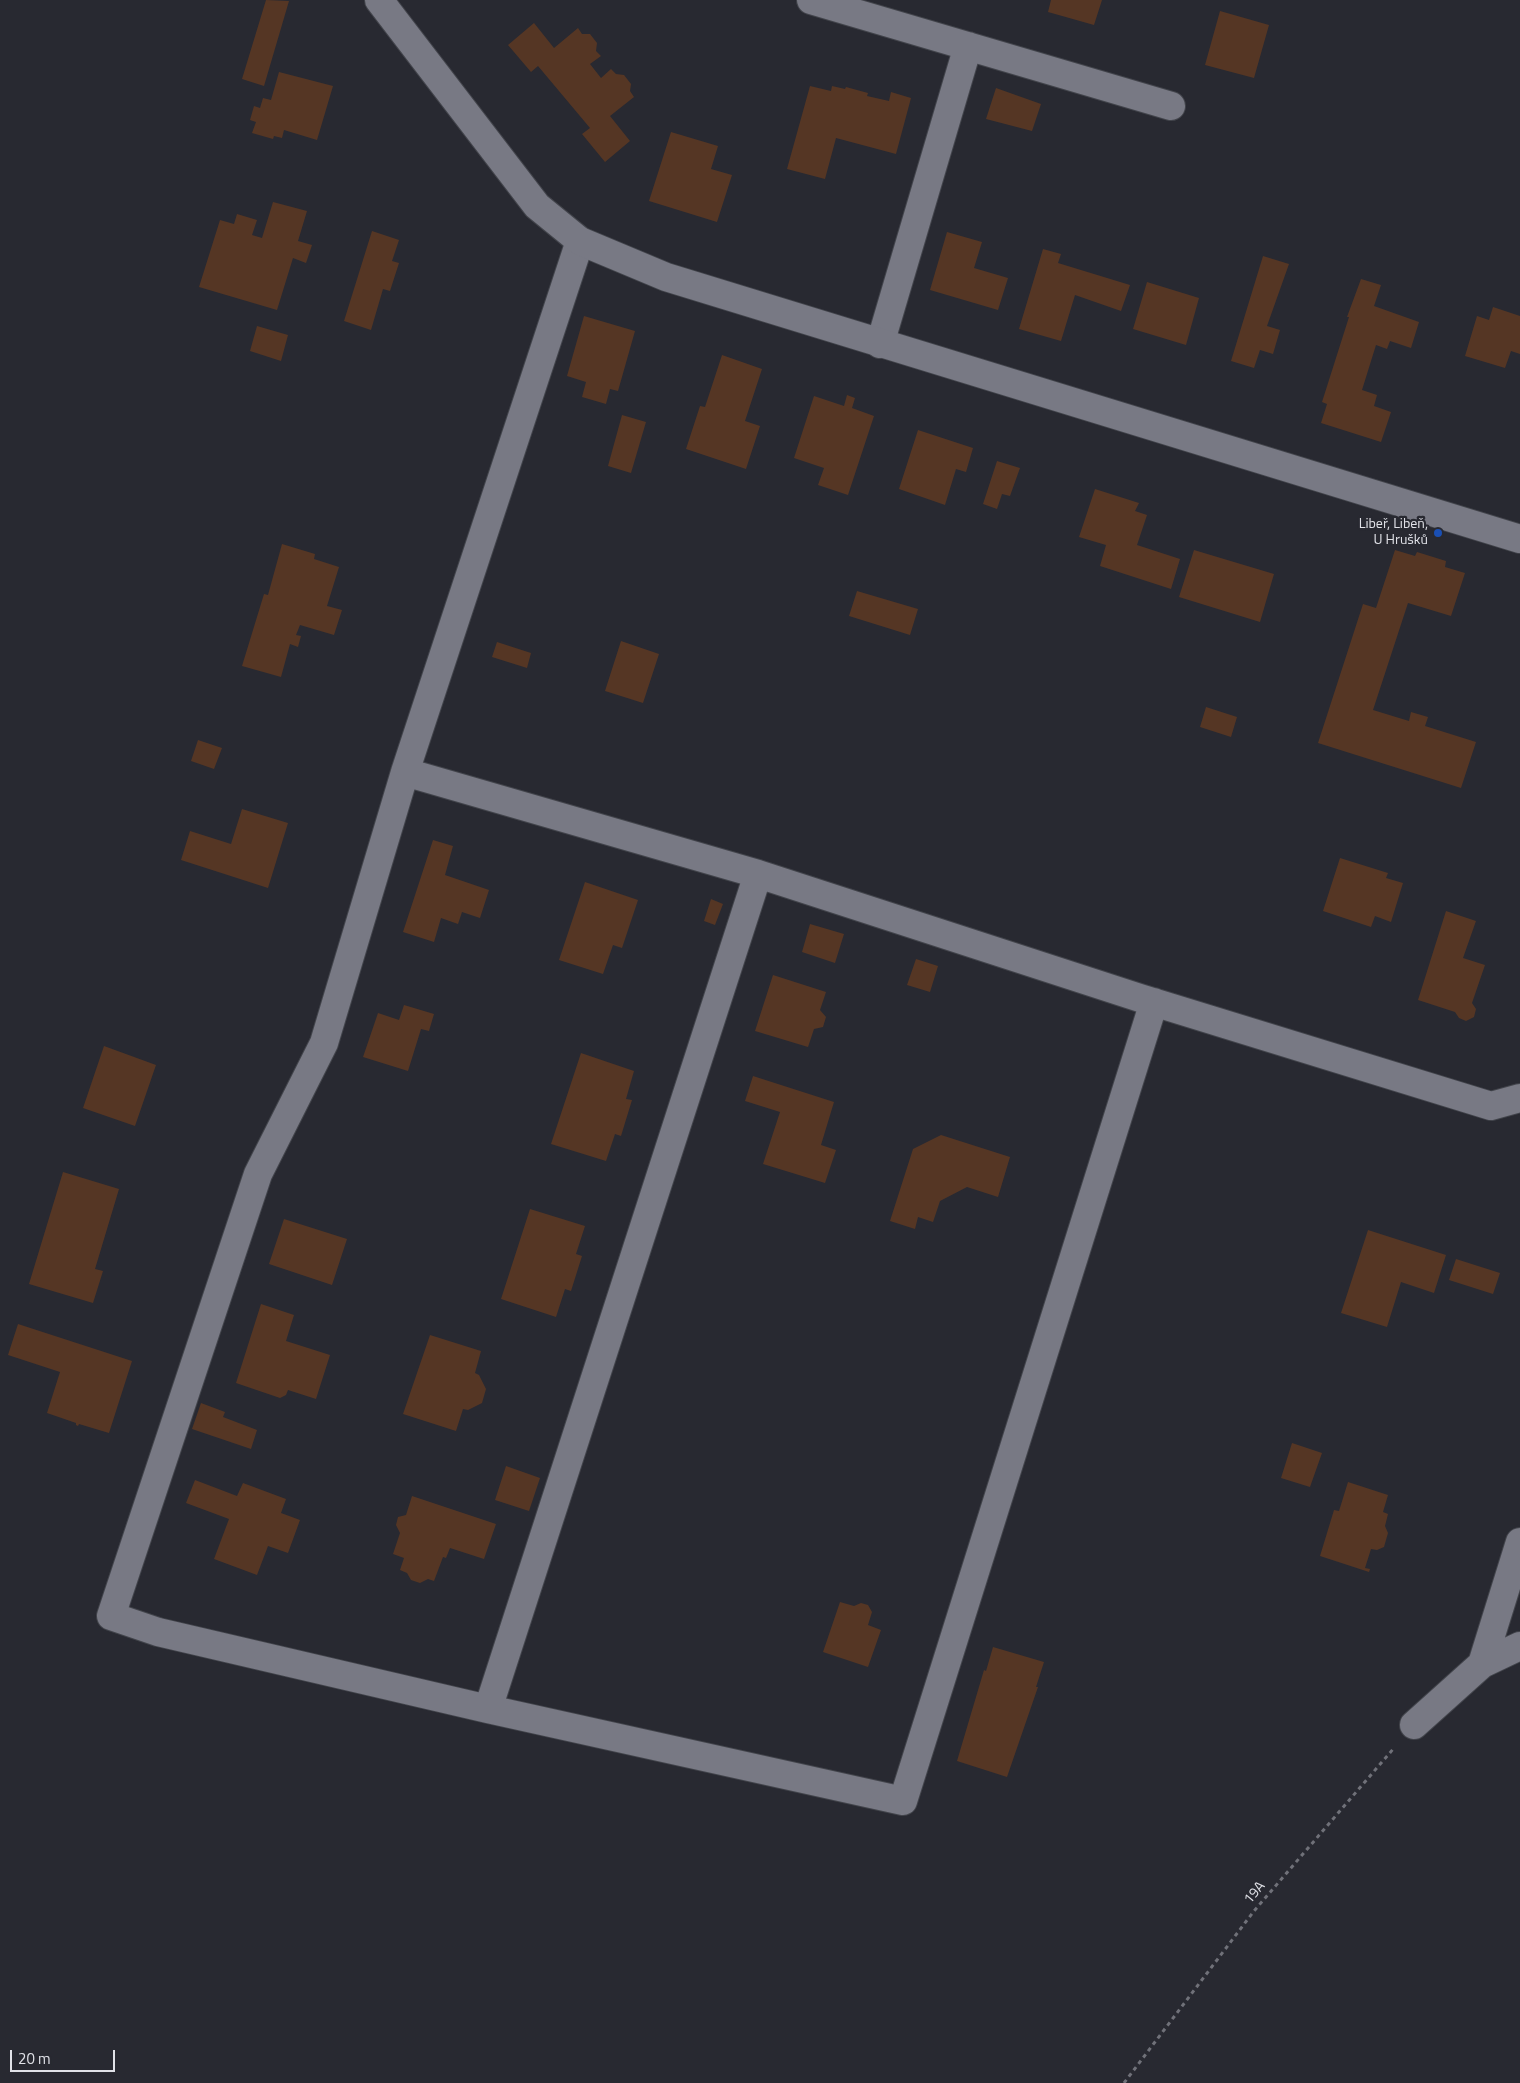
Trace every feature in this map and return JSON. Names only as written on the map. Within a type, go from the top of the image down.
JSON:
[{"type":"street","points":[[379,0],[537,206],[580,241],[666,278],[1520,539]]},
{"type":"street","points":[[811,0],[1171,106]]},
{"type":"street","points":[[880,344],[968,46]]},
{"type":"street","points":[[580,241],[405,772],[324,1043],[258,1174],[111,1616],[158,1632],[488,1709],[903,1801],[1154,1002]]},
{"type":"street","points":[[405,772],[758,874],[1154,1002],[1491,1106],[1520,1098]]},
{"type":"street","points":[[488,1709],[758,874]]},
{"type":"street","points":[[1482,1664],[1520,1542]]},
{"type":"street","points":[[1414,1725],[1482,1664],[1520,1646]]},
{"type":"path","name":"19A","points":[[1124,2083],[1254,1911],[1414,1725]]},
{"type":"building","points":[[266,0],[289,1],[264,86],[242,79]]},
{"type":"building","points":[[1051,0],[1102,0],[1094,25],[1048,12]]},
{"type":"building","points":[[1220,11],[1269,25],[1254,78],[1205,65]]},
{"type":"building","points":[[534,23],[554,48],[578,28],[582,34],[590,34],[597,43],[596,51],[601,56],[590,64],[601,78],[611,69],[616,74],[624,75],[631,84],[630,91],[634,97],[610,116],[630,141],[605,162],[582,134],[590,128],[538,66],[531,72],[508,45]]},
{"type":"building","points":[[279,72],[333,86],[317,140],[284,130],[282,138],[274,136],[273,139],[252,133],[256,122],[250,120],[254,106],[260,108],[263,98],[271,100]]},
{"type":"building","points":[[810,86],[831,91],[832,86],[845,89],[846,87],[868,93],[867,96],[889,101],[891,92],[911,98],[896,154],[836,138],[825,179],[787,169]]},
{"type":"building","points":[[996,88],[1041,104],[1032,131],[986,119]]},
{"type":"building","points":[[671,132],[718,146],[711,169],[732,175],[717,222],[649,201]]},
{"type":"building","points":[[273,202],[307,211],[298,241],[312,245],[306,263],[293,258],[277,310],[199,287],[220,220],[234,224],[237,214],[257,220],[252,235],[262,238]]},
{"type":"building","points":[[372,231],[399,240],[392,261],[399,263],[390,291],[383,289],[371,330],[344,321]]},
{"type":"building","points":[[947,232],[982,242],[974,268],[1008,278],[998,310],[930,290]]},
{"type":"building","points":[[1043,249],[1061,254],[1058,263],[1130,285],[1121,311],[1075,295],[1061,341],[1019,329]]},
{"type":"building","points":[[1263,256],[1289,264],[1267,326],[1280,330],[1273,354],[1260,350],[1254,368],[1231,361]]},
{"type":"building","points":[[1361,279],[1381,285],[1374,306],[1419,322],[1411,348],[1390,341],[1387,349],[1376,345],[1362,390],[1377,395],[1374,406],[1391,412],[1381,442],[1321,423],[1327,404],[1322,402],[1349,317],[1347,317]]},
{"type":"building","points":[[1147,282],[1199,298],[1186,345],[1133,329]]},
{"type":"building","points":[[1493,307],[1520,316],[1520,354],[1511,351],[1505,368],[1465,356],[1477,316],[1489,320]]},
{"type":"building","points":[[584,316],[635,331],[618,391],[610,389],[606,404],[582,397],[586,382],[567,376]]},
{"type":"building","points":[[257,326],[288,335],[281,361],[250,351]]},
{"type":"building","points":[[722,355],[762,369],[745,421],[760,426],[746,469],[686,449],[700,406],[705,407]]},
{"type":"building","points":[[847,395],[855,398],[852,408],[874,416],[848,495],[818,485],[824,468],[794,458],[814,396],[844,406]]},
{"type":"building","points":[[622,415],[646,422],[631,473],[608,466]]},
{"type":"building","points":[[918,430],[973,448],[966,472],[956,469],[945,505],[899,489]]},
{"type":"building","points":[[997,461],[1020,468],[1010,496],[1002,494],[997,509],[983,504]]},
{"type":"building","points":[[1095,489],[1139,503],[1135,511],[1147,515],[1137,545],[1180,559],[1171,589],[1100,566],[1106,545],[1079,537]]},
{"type":"building","points":[[282,544],[315,554],[314,559],[339,567],[327,606],[342,610],[334,635],[300,625],[296,635],[301,636],[298,647],[290,644],[281,677],[242,666],[264,594],[268,595]]},
{"type":"building","points":[[1194,550],[1274,574],[1260,622],[1179,597]]},
{"type":"building","points":[[1395,550],[1415,556],[1417,552],[1446,561],[1445,567],[1465,573],[1451,616],[1408,603],[1373,710],[1409,721],[1411,712],[1428,717],[1425,726],[1476,742],[1461,788],[1318,743],[1363,604],[1376,608]]},
{"type":"building","points":[[857,591],[918,609],[910,635],[849,616]]},
{"type":"building","points":[[621,641],[659,654],[643,703],[605,691]]},
{"type":"building","points":[[497,642],[531,653],[527,668],[492,657]]},
{"type":"building","points":[[1206,707],[1237,717],[1231,737],[1200,727]]},
{"type":"building","points":[[198,740],[222,748],[214,769],[191,761]]},
{"type":"building","points":[[242,809],[288,823],[268,888],[181,860],[190,831],[231,844]]},
{"type":"building","points":[[433,840],[453,846],[445,875],[489,890],[480,918],[462,912],[458,924],[441,918],[434,942],[403,932]]},
{"type":"building","points":[[1340,858],[1388,873],[1386,878],[1403,883],[1391,922],[1375,916],[1371,927],[1323,911]]},
{"type":"building","points":[[585,882],[638,900],[622,948],[613,945],[603,974],[559,960]]},
{"type":"building","points":[[711,899],[723,904],[715,925],[704,921]]},
{"type":"building","points":[[1446,911],[1476,921],[1463,958],[1485,965],[1472,1003],[1476,1009],[1474,1017],[1466,1021],[1459,1018],[1455,1012],[1418,1000]]},
{"type":"building","points":[[810,924],[844,934],[835,963],[802,952]]},
{"type":"building","points":[[916,959],[938,966],[930,992],[907,985]]},
{"type":"building","points":[[773,975],[826,992],[820,1010],[826,1017],[823,1027],[814,1029],[808,1047],[755,1031]]},
{"type":"building","points":[[404,1005],[434,1014],[429,1031],[421,1029],[408,1071],[363,1057],[378,1013],[399,1020]]},
{"type":"building","points":[[104,1046],[156,1065],[135,1126],[83,1108]]},
{"type":"building","points":[[581,1053],[634,1071],[626,1099],[632,1100],[621,1136],[615,1134],[606,1161],[551,1144]]},
{"type":"building","points":[[753,1076],[834,1102],[821,1145],[836,1150],[825,1183],[763,1164],[780,1112],[745,1101]]},
{"type":"building","points":[[941,1135],[1010,1157],[998,1197],[967,1187],[940,1201],[933,1222],[918,1217],[915,1229],[890,1221],[913,1149]]},
{"type":"building","points":[[63,1172],[119,1189],[95,1269],[103,1271],[93,1303],[29,1284]]},
{"type":"building","points":[[530,1209],[585,1226],[576,1254],[582,1256],[571,1291],[565,1289],[556,1317],[501,1299]]},
{"type":"building","points":[[284,1219],[347,1239],[332,1285],[269,1264]]},
{"type":"building","points":[[1368,1230],[1446,1255],[1434,1293],[1401,1282],[1387,1327],[1341,1313]]},
{"type":"building","points":[[1456,1259],[1500,1273],[1493,1294],[1449,1280]]},
{"type":"building","points":[[261,1304],[294,1315],[286,1341],[330,1355],[316,1399],[288,1390],[286,1395],[280,1398],[236,1383]]},
{"type":"building","points":[[18,1324],[132,1361],[109,1433],[79,1424],[78,1426],[76,1423],[47,1413],[60,1372],[8,1355]]},
{"type":"building","points":[[430,1335],[481,1351],[475,1373],[479,1375],[486,1389],[482,1403],[468,1410],[463,1409],[456,1431],[403,1414]]},
{"type":"building","points":[[201,1403],[225,1412],[223,1417],[257,1430],[251,1449],[192,1429]]},
{"type":"building","points":[[1292,1443],[1322,1453],[1310,1487],[1281,1478]]},
{"type":"building","points":[[506,1466],[540,1478],[529,1511],[495,1500]]},
{"type":"building","points":[[195,1480],[237,1496],[243,1483],[286,1499],[281,1513],[300,1520],[288,1553],[268,1546],[257,1575],[214,1559],[229,1519],[186,1503]]},
{"type":"building","points":[[1348,1482],[1388,1495],[1383,1512],[1388,1514],[1385,1526],[1388,1533],[1384,1547],[1377,1550],[1371,1549],[1365,1568],[1370,1569],[1369,1572],[1320,1556],[1334,1510],[1339,1511]]},
{"type":"building","points":[[412,1496],[496,1524],[484,1559],[450,1548],[446,1558],[443,1557],[434,1581],[428,1579],[420,1583],[411,1580],[407,1573],[400,1570],[404,1558],[393,1554],[400,1533],[396,1525],[398,1517],[406,1515]]},
{"type":"building","points":[[840,1602],[854,1606],[861,1603],[868,1605],[872,1612],[868,1625],[881,1630],[868,1667],[823,1652]]},
{"type":"building","points":[[993,1647],[1044,1662],[1036,1687],[1038,1687],[1007,1777],[957,1761],[984,1670],[986,1671]]},
{"type":"place","name":"Libeř, Libeň, U Hrušků","points":[[1438,533]]}]
